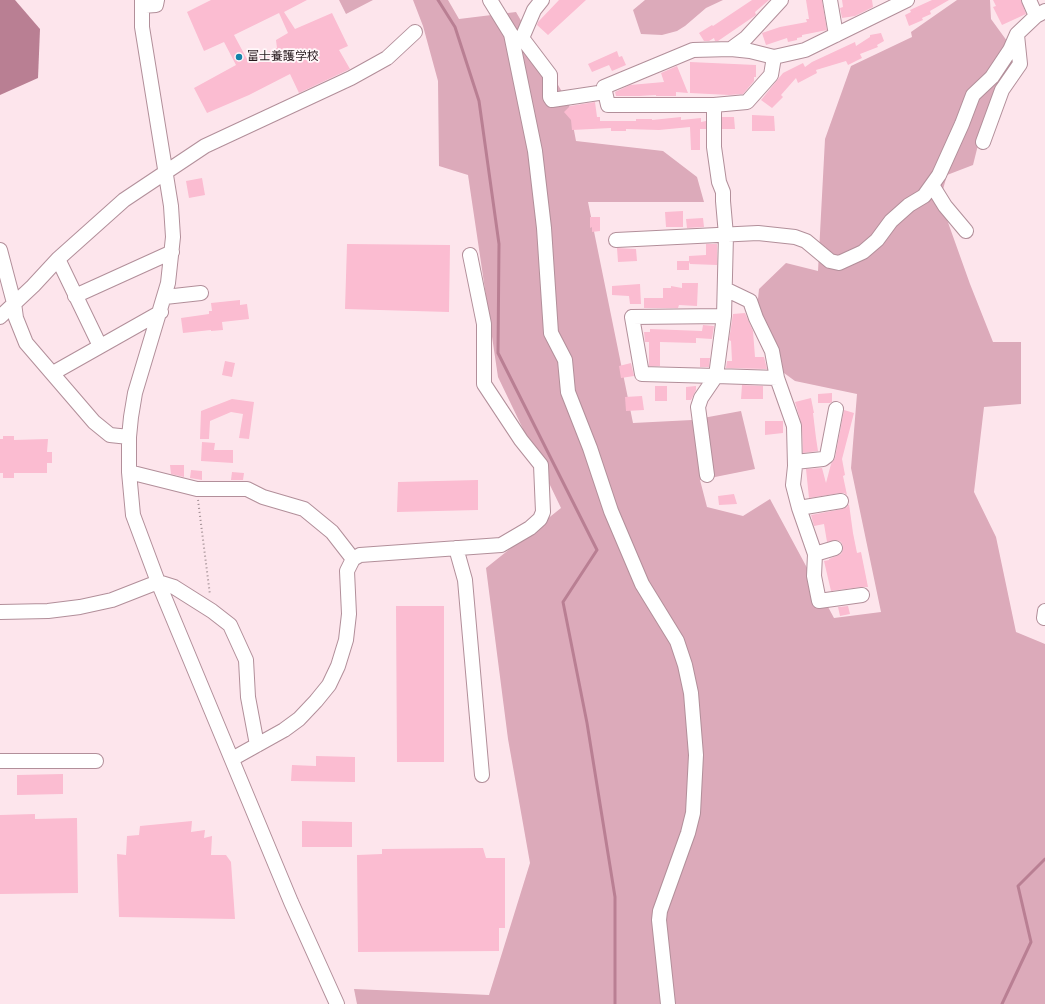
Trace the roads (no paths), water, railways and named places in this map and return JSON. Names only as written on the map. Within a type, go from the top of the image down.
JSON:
[{"type":"street","points":[[157,0],[156,5],[142,3],[142,27],[171,206],[173,237],[165,297],[135,393],[129,437],[129,472],[133,514],[158,582],[291,902],[337,1004]]},
{"type":"street","points":[[490,0],[510,34],[535,151],[544,228],[551,333],[565,360],[568,392],[590,448],[611,511],[642,584],[677,641],[685,665],[691,693],[696,755],[693,813],[688,833],[660,911],[659,920],[668,1004]]},
{"type":"street","points":[[542,0],[534,10],[522,38],[550,75],[550,96],[552,100],[605,92]]},
{"type":"street","points":[[731,49],[746,38],[781,0]]},
{"type":"street","points":[[830,0],[836,35]]},
{"type":"street","points":[[774,57],[771,75],[747,102],[714,105],[608,105],[604,87],[693,50],[731,49],[750,51],[774,57],[804,50],[836,35],[893,3],[908,0]]},
{"type":"street","points":[[616,240],[726,236],[758,233],[795,237],[806,241],[830,261],[839,263],[863,252],[877,240],[891,220],[909,205],[924,196],[939,175],[956,139],[973,95],[992,77],[1010,50],[1017,34],[1040,13],[1029,0]]},
{"type":"street","points":[[0,317],[33,286],[58,259],[124,200],[205,146],[351,78],[387,58],[415,32]]},
{"type":"street","points":[[983,142],[1002,90],[1020,64],[1017,34]]},
{"type":"street","points":[[707,476],[698,407],[701,398],[716,376],[724,316],[726,236],[723,192],[717,173],[714,147],[714,105]]},
{"type":"street","points":[[932,185],[945,206],[966,231]]},
{"type":"street","points":[[0,250],[14,303],[16,318],[26,343],[94,422],[110,435],[129,437]]},
{"type":"street","points":[[75,296],[172,252]]},
{"type":"street","points":[[232,759],[284,730],[299,719],[316,701],[328,685],[338,666],[346,640],[349,614],[347,571],[353,559],[360,554],[502,545],[530,528],[540,519],[543,512],[541,465],[521,440],[484,384],[484,324],[470,255]]},
{"type":"street","points":[[58,259],[100,346]]},
{"type":"street","points":[[725,289],[750,301],[756,318],[772,351],[777,378],[794,426],[795,462],[793,485],[799,508],[815,554],[814,576],[819,600],[862,595]]},
{"type":"street","points":[[165,297],[201,293]]},
{"type":"street","points":[[53,373],[161,312]]},
{"type":"street","points":[[724,316],[632,317],[642,374],[777,378]]},
{"type":"street","points":[[795,462],[823,459],[827,456],[836,409]]},
{"type":"street","points":[[129,472],[197,489],[247,488],[263,497],[304,509],[332,532],[353,559]]},
{"type":"street","points":[[799,508],[841,501]]},
{"type":"street","points":[[456,548],[465,580],[482,775]]},
{"type":"street","points":[[815,554],[835,548]]},
{"type":"street","points":[[0,612],[48,611],[80,607],[112,600],[158,582],[174,587],[212,611],[230,625],[246,660],[248,697],[257,745]]},
{"type":"street","points":[[1045,611],[1045,618]]},
{"type":"street","points":[[0,761],[96,761]]},
{"type":"waterway","points":[[438,0],[455,27],[479,101],[499,244],[498,353],[597,550],[563,602],[587,723],[615,897],[615,1004]]},
{"type":"waterway","points":[[1002,1004],[1031,942],[1018,886],[1045,859]]},
{"type":"place","name":"富士養護学校","points":[[239,57]]}]
